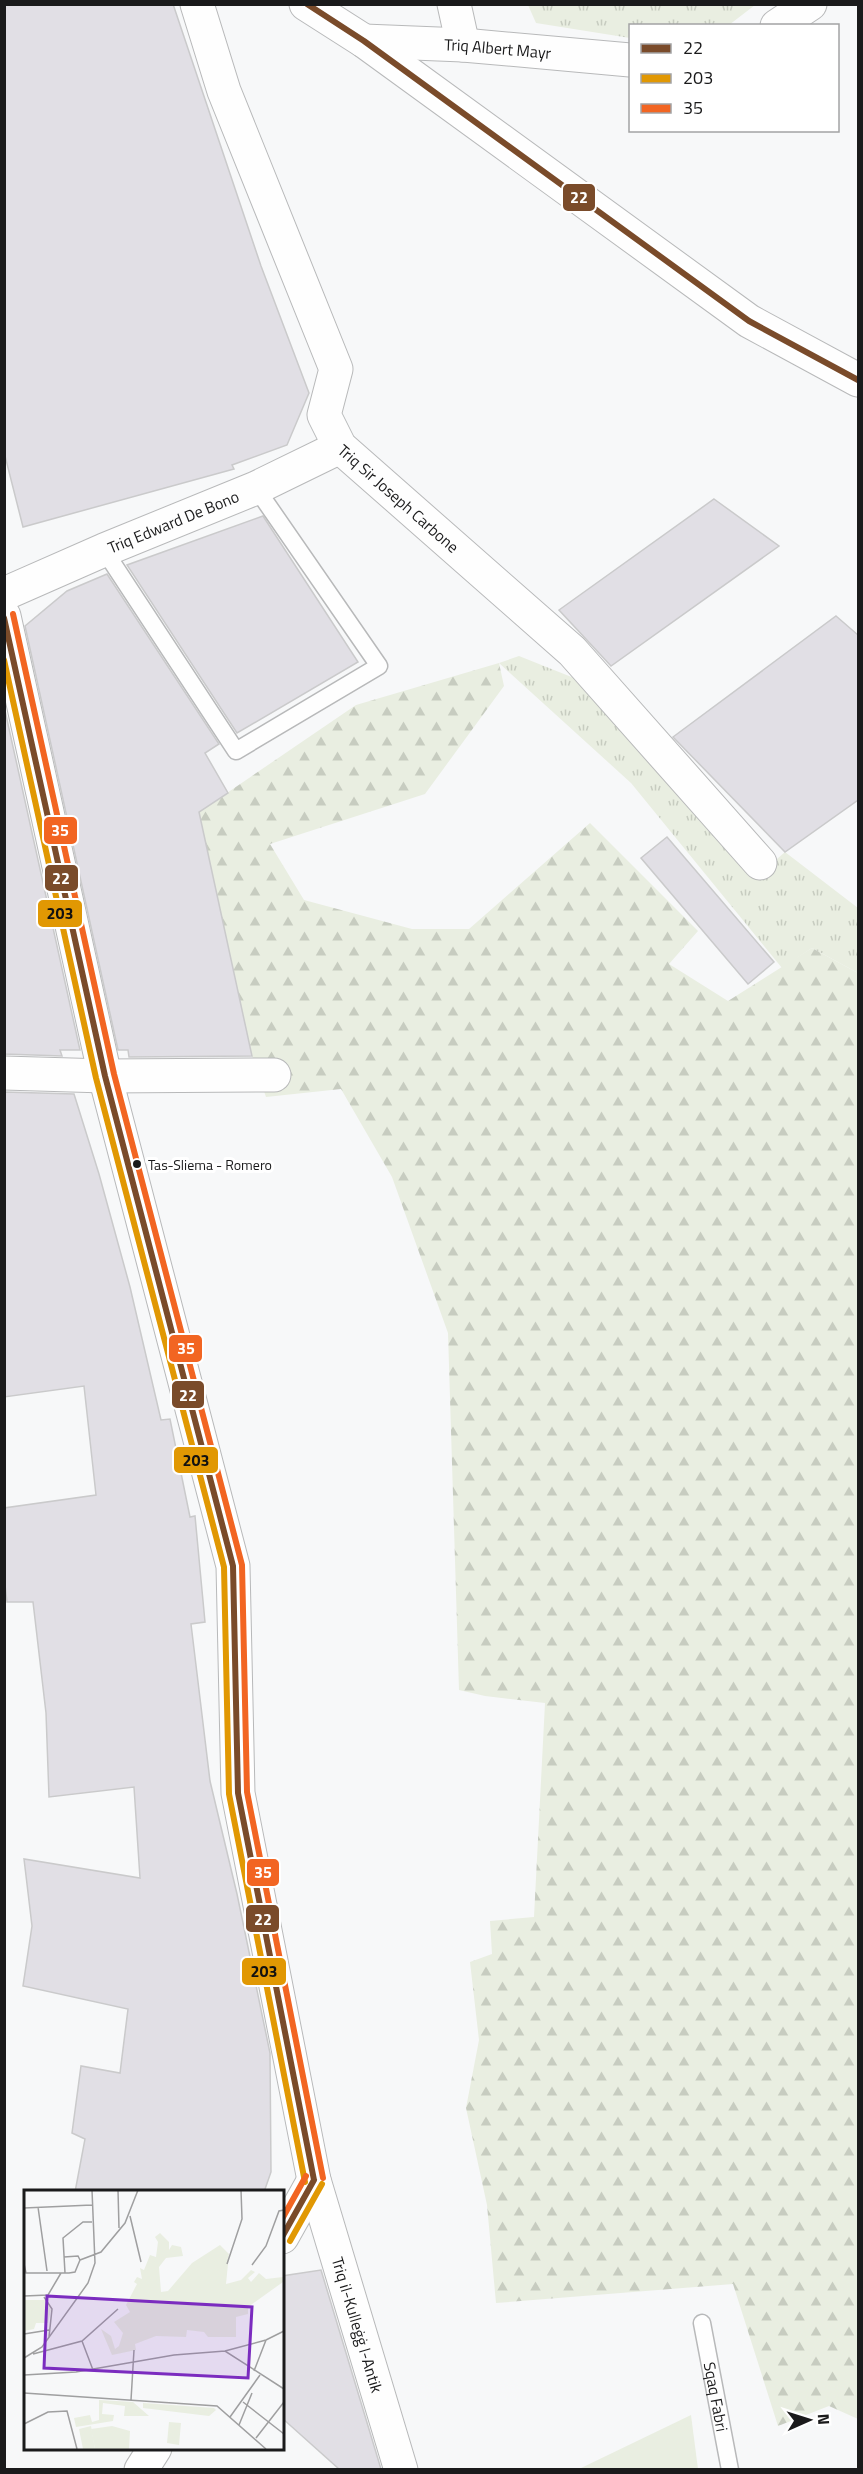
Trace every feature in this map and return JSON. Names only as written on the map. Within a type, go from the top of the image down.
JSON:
[{"type":"street","name":"Triq Sir Joseph Carbone","points":[[197,4],[224,91],[336,369],[324,415],[340,447],[572,651],[760,863]]},
{"type":"street","points":[[306,4],[364,41],[749,321],[858,380]]},
{"type":"street","points":[[454,4],[463,45]]},
{"type":"street","points":[[780,24],[810,4]]},
{"type":"street","name":"Triq Albert Mayr","points":[[364,41],[463,45],[629,60]]},
{"type":"street","name":"Triq Edward De Bono","points":[[4,594],[256,488],[340,447]]},
{"type":"street","name":"Triq il-Kulleġġ l-Antik","points":[[4,616],[105,1076],[233,1566],[238,1793],[314,2180],[401,2469]]},
{"type":"street","points":[[4,1073],[105,1076],[274,1075]]},
{"type":"street","points":[[284,2232],[314,2180]]},
{"type":"street","points":[[141,2469],[154,2450]]},
{"type":"lane","points":[[104,550],[236,751],[379,666],[256,488]]},
{"type":"lane","name":"Sqaq Fabri","points":[[702,2323],[730,2469]]},
{"type":"green space","points":[[528,5],[755,5],[730,24],[629,24],[629,38],[536,23]]},
{"type":"green space","points":[[519,656],[574,678],[755,878],[785,852],[858,908],[858,973],[812,948],[782,968],[631,783],[499,663]]},
{"type":"green space","points":[[499,663],[504,686],[425,794],[270,844],[304,900],[412,929],[469,929],[590,823],[698,931],[669,964],[728,1001],[812,948],[858,973],[858,2419],[829,2406],[778,2426],[733,2284],[496,2303],[487,2205],[466,2108],[479,2040],[470,1962],[492,1954],[490,1921],[534,1917],[545,1703],[485,1696],[459,1690],[448,1333],[392,1177],[341,1089],[266,1097],[252,1056],[199,812],[356,705]]},
{"type":"green space","points":[[691,2415],[698,2469],[579,2469]]},
{"type":"building","points":[[4,4],[173,4],[261,266],[309,393],[287,445],[232,465],[234,469],[23,527],[4,452]]},
{"type":"building","points":[[714,499],[779,546],[611,666],[559,610]]},
{"type":"building","points":[[263,516],[358,662],[237,733],[127,565]]},
{"type":"building","points":[[107,574],[219,744],[205,753],[228,793],[199,812],[252,1056],[129,1057],[128,1050],[118,1050],[25,626],[67,591]]},
{"type":"building","points":[[836,616],[858,635],[858,800],[785,852],[673,737]]},
{"type":"building","points":[[4,706],[80,1050],[60,1050],[62,1056],[4,1054]]},
{"type":"building","points":[[667,837],[774,962],[748,984],[641,858]]},
{"type":"building","points":[[4,1092],[74,1094],[130,1287],[161,1420],[170,1419],[190,1517],[195,1516],[205,1622],[191,1624],[210,1781],[237,1894],[270,2053],[271,2172],[265,2190],[75,2190],[85,2139],[72,2133],[81,2066],[120,2073],[128,2009],[23,1986],[32,1926],[24,1859],[140,1878],[134,1787],[49,1797],[46,1713],[33,1602],[7,1602],[4,1576],[4,1508],[96,1495],[84,1386],[4,1397]]},
{"type":"building","points":[[321,2270],[381,2469],[339,2469],[284,2420],[284,2276]]},
{"type":"transit line","name":"22","points":[[307,4],[364,41],[749,321],[858,380]]},
{"type":"transit line","name":"35","points":[[13,614],[114,1074],[242,1565],[247,1792],[323,2178]]},
{"type":"transit line","name":"22","points":[[4,618],[105,1076],[233,1566],[238,1793],[314,2180]]},
{"type":"transit line","name":"203","points":[[4,660],[96,1078],[224,1567],[229,1794],[305,2182]]},
{"type":"transit line","name":"35","points":[[284,2215],[306,2176]]},
{"type":"transit line","name":"22","points":[[284,2233],[314,2180]]},
{"type":"transit line","name":"203","points":[[290,2241],[322,2184]]},
{"type":"place","name":"Tas-Sliema - Romero","points":[[137,1164]]}]
